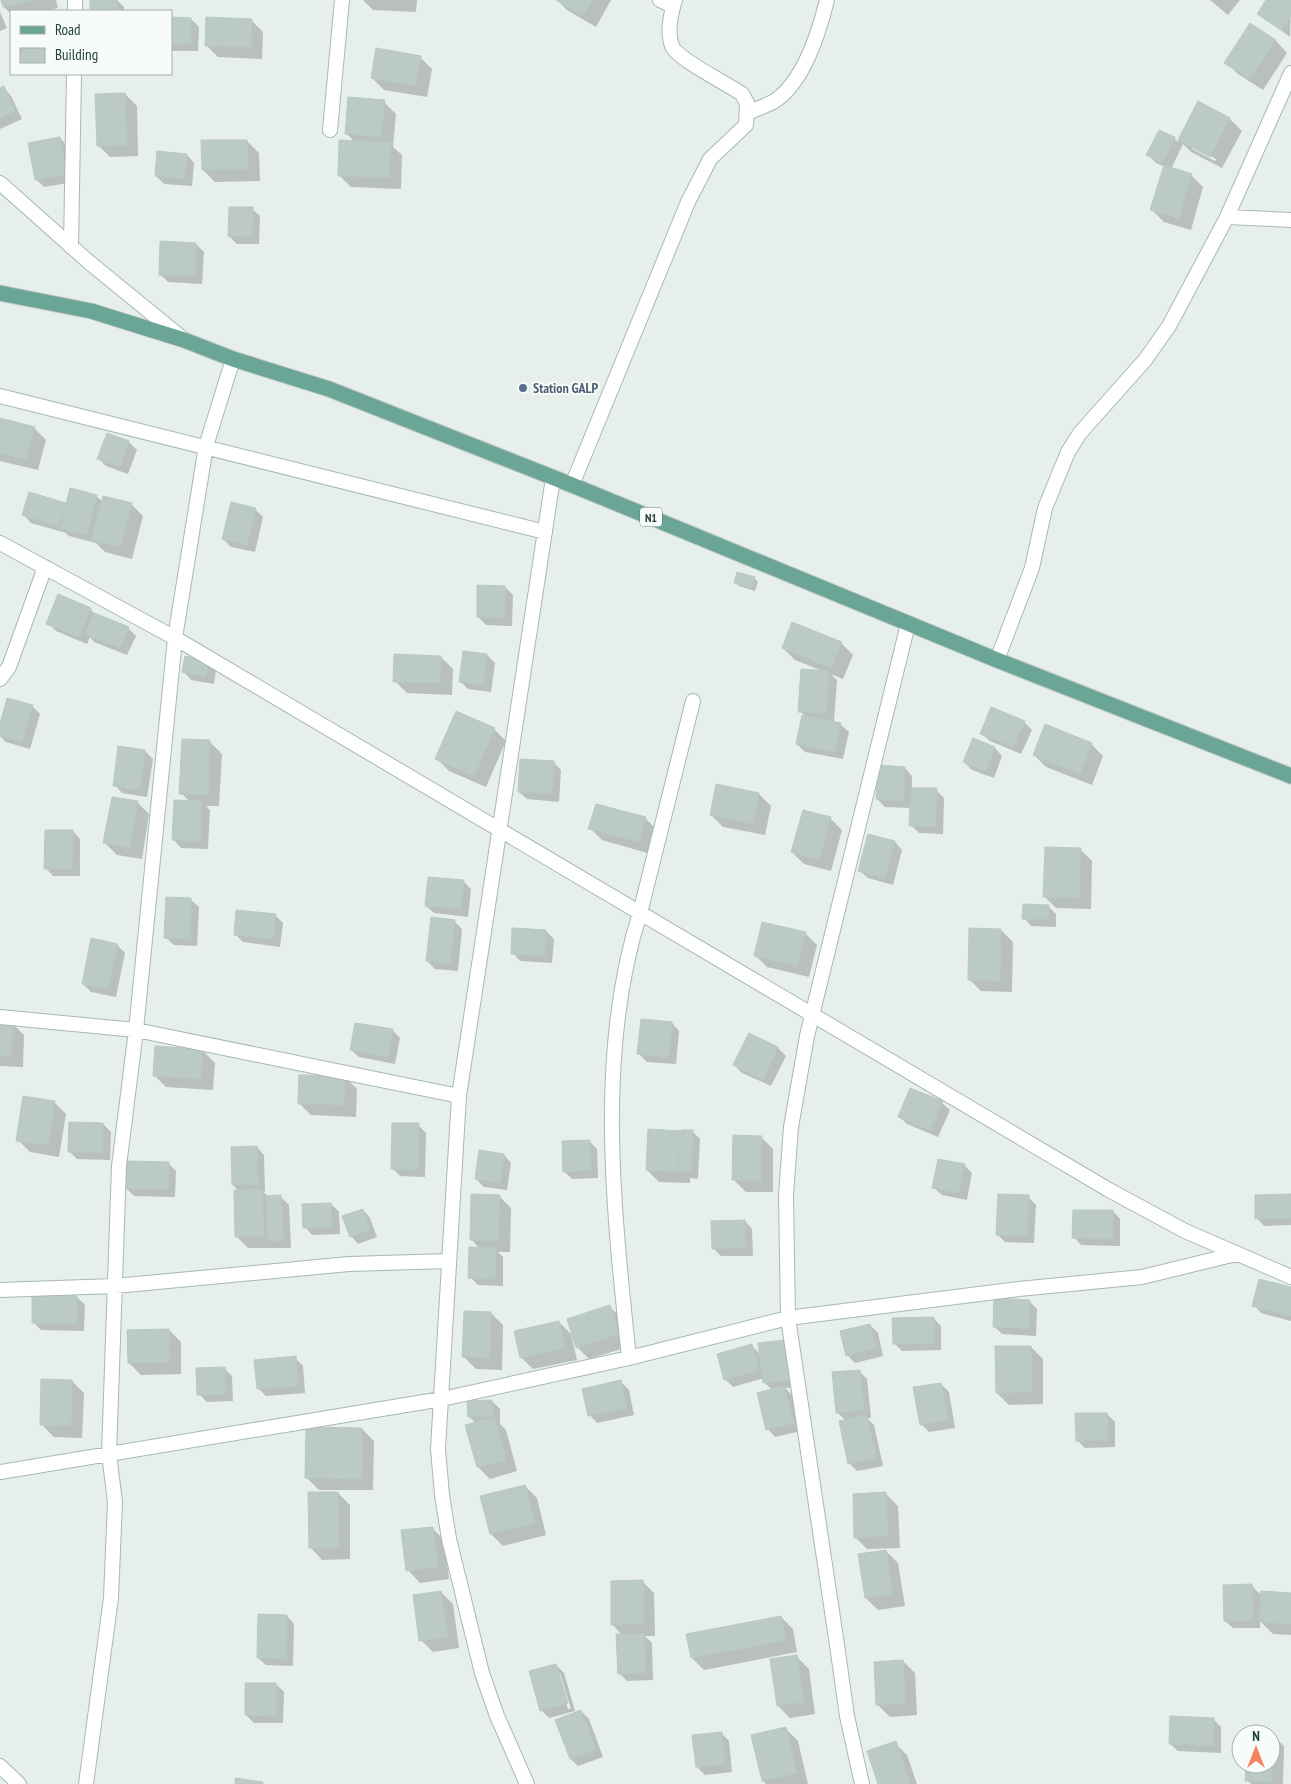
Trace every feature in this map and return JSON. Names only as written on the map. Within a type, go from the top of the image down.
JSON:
[{"type":"main road","name":"N1","points":[[0,293],[91,311],[184,340],[233,360],[329,389],[572,484],[908,624],[1291,776]]},
{"type":"street","points":[[330,130],[342,0]]},
{"type":"street","points":[[572,484],[688,202],[710,159],[746,125],[747,103],[742,94],[676,52],[671,45],[670,34],[674,3],[660,0]]},
{"type":"street","points":[[748,113],[774,101],[790,84],[806,62],[816,42],[827,0]]},
{"type":"street","points":[[998,660],[1032,568],[1045,508],[1068,452],[1080,432],[1145,360],[1170,326],[1227,216],[1291,73]]},
{"type":"street","points":[[72,247],[74,75]]},
{"type":"street","points":[[0,183],[72,247],[184,340]]},
{"type":"street","points":[[1227,216],[1291,220]]},
{"type":"street","points":[[86,1784],[110,1598],[115,1502],[109,1454],[119,1166],[136,1030],[174,638],[206,446],[233,360]]},
{"type":"street","points":[[0,396],[545,532]]},
{"type":"street","points":[[527,1784],[497,1716],[482,1673],[449,1539],[442,1495],[438,1449],[459,1096],[553,478]]},
{"type":"street","points":[[0,542],[174,638],[1109,1190],[1185,1231],[1291,1277]]},
{"type":"street","points":[[0,679],[9,668],[45,567]]},
{"type":"street","points":[[862,1784],[842,1689],[788,1318],[786,1195],[791,1127],[812,1015],[908,624]]},
{"type":"street","points":[[630,1358],[616,1227],[614,1056],[621,990],[630,946],[693,701]]},
{"type":"street","points":[[0,1017],[136,1030],[459,1096]]},
{"type":"street","points":[[0,1472],[442,1399],[630,1358],[788,1318],[1019,1289],[1142,1277],[1236,1254]]},
{"type":"street","points":[[0,1290],[115,1286],[349,1264],[448,1261]]},
{"type":"street","points":[[0,1766],[19,1784]]},
{"type":"building","points":[[1,0],[33,0],[3,7]]},
{"type":"building","points":[[90,0],[117,0],[117,10],[90,10]]},
{"type":"building","points":[[556,0],[593,0],[583,16]]},
{"type":"building","points":[[1266,0],[1291,0],[1291,16],[1281,30],[1257,14]]},
{"type":"building","points":[[172,17],[191,18],[191,44],[172,44]]},
{"type":"building","points":[[206,17],[252,19],[251,47],[205,46]]},
{"type":"building","points":[[1250,23],[1276,40],[1250,79],[1224,63]]},
{"type":"building","points":[[376,48],[421,56],[415,86],[371,78]]},
{"type":"building","points":[[4,86],[15,111],[0,118],[0,88]]},
{"type":"building","points":[[125,93],[127,145],[97,146],[95,94]]},
{"type":"building","points":[[348,97],[385,100],[381,137],[345,134]]},
{"type":"building","points":[[1198,101],[1230,118],[1210,157],[1178,140]]},
{"type":"building","points":[[1159,130],[1175,137],[1163,163],[1146,155]]},
{"type":"building","points":[[60,137],[67,175],[35,180],[28,143]]},
{"type":"building","points":[[201,140],[247,140],[248,169],[202,170]]},
{"type":"building","points":[[339,140],[391,142],[389,178],[338,176]]},
{"type":"building","points":[[157,151],[187,154],[185,179],[155,176]]},
{"type":"building","points":[[1164,165],[1192,174],[1179,219],[1150,210]]},
{"type":"building","points":[[229,207],[253,207],[252,237],[228,236]]},
{"type":"building","points":[[160,241],[196,243],[195,276],[159,275]]},
{"type":"building","points":[[0,418],[35,427],[26,459],[0,453]]},
{"type":"building","points":[[107,433],[129,441],[120,467],[97,459]]},
{"type":"building","points":[[70,488],[97,495],[87,535],[60,529]]},
{"type":"building","points":[[29,492],[66,503],[58,526],[22,515]]},
{"type":"building","points":[[103,496],[132,503],[120,547],[91,540]]},
{"type":"building","points":[[231,502],[256,508],[247,545],[222,539]]},
{"type":"building","points":[[737,572],[755,577],[751,588],[734,583]]},
{"type":"building","points":[[477,585],[505,586],[505,618],[477,617]]},
{"type":"building","points":[[58,594],[91,608],[79,637],[46,624]]},
{"type":"building","points":[[94,613],[129,627],[120,648],[85,634]]},
{"type":"building","points":[[792,622],[842,642],[831,668],[782,648]]},
{"type":"building","points":[[463,651],[487,654],[483,685],[459,682]]},
{"type":"building","points":[[394,654],[441,656],[440,683],[393,682]]},
{"type":"building","points":[[185,656],[209,661],[206,677],[182,672]]},
{"type":"building","points":[[801,669],[829,671],[827,713],[798,712]]},
{"type":"building","points":[[7,698],[33,705],[22,742],[0,736],[0,724]]},
{"type":"building","points":[[991,707],[1025,721],[1013,747],[980,734]]},
{"type":"building","points":[[456,711],[495,728],[474,776],[435,759]]},
{"type":"building","points":[[802,715],[841,723],[835,752],[796,744]]},
{"type":"building","points":[[1045,724],[1092,743],[1080,774],[1033,755]]},
{"type":"building","points":[[973,738],[995,747],[986,771],[963,762]]},
{"type":"building","points":[[182,739],[210,740],[208,795],[179,794]]},
{"type":"building","points":[[118,746],[145,750],[140,790],[113,786]]},
{"type":"building","points":[[520,759],[554,761],[552,794],[518,792]]},
{"type":"building","points":[[878,765],[905,767],[903,801],[876,799]]},
{"type":"building","points":[[716,784],[759,793],[753,824],[710,815]]},
{"type":"building","points":[[911,788],[937,788],[935,827],[909,826]]},
{"type":"building","points":[[112,797],[138,801],[130,848],[103,843]]},
{"type":"building","points":[[174,800],[202,801],[201,842],[172,840]]},
{"type":"building","points":[[596,804],[646,817],[639,842],[588,829]]},
{"type":"building","points":[[803,810],[831,817],[819,860],[791,852]]},
{"type":"building","points":[[45,830],[73,830],[72,869],[44,869]]},
{"type":"building","points":[[868,834],[895,841],[885,878],[858,871]]},
{"type":"building","points":[[1045,847],[1081,848],[1079,898],[1043,897]]},
{"type":"building","points":[[428,877],[464,880],[461,909],[425,906]]},
{"type":"building","points":[[166,897],[191,898],[190,939],[164,938]]},
{"type":"building","points":[[1023,904],[1049,905],[1048,919],[1022,919]]},
{"type":"building","points":[[236,910],[276,914],[273,939],[234,935]]},
{"type":"building","points":[[431,917],[455,920],[450,964],[426,961]]},
{"type":"building","points":[[762,922],[806,932],[797,966],[754,956]]},
{"type":"building","points":[[512,928],[546,930],[545,956],[511,954]]},
{"type":"building","points":[[969,928],[1001,929],[1000,981],[968,980]]},
{"type":"building","points":[[91,938],[118,944],[108,989],[82,984]]},
{"type":"building","points":[[641,1019],[672,1022],[669,1057],[637,1054]]},
{"type":"building","points":[[0,1021],[13,1021],[11,1056],[0,1055]]},
{"type":"building","points":[[355,1023],[393,1029],[388,1057],[350,1050]]},
{"type":"building","points":[[749,1033],[778,1047],[763,1080],[733,1065]]},
{"type":"building","points":[[155,1046],[203,1049],[201,1079],[153,1076]]},
{"type":"building","points":[[299,1075],[345,1076],[344,1105],[298,1104]]},
{"type":"building","points":[[910,1088],[943,1101],[930,1130],[898,1117]]},
{"type":"building","points":[[23,1096],[55,1101],[48,1145],[16,1141]]},
{"type":"building","points":[[69,1122],[103,1123],[103,1153],[68,1152]]},
{"type":"building","points":[[392,1123],[419,1123],[418,1170],[391,1169]]},
{"type":"building","points":[[648,1129],[680,1131],[678,1172],[646,1170]]},
{"type":"building","points":[[681,1130],[693,1130],[691,1172],[679,1171]]},
{"type":"building","points":[[733,1135],[762,1136],[761,1181],[732,1180]]},
{"type":"building","points":[[590,1140],[591,1170],[563,1172],[562,1141]]},
{"type":"building","points":[[257,1146],[258,1185],[232,1185],[231,1147]]},
{"type":"building","points":[[479,1150],[504,1154],[500,1183],[475,1179]]},
{"type":"building","points":[[938,1159],[965,1164],[959,1193],[932,1188]]},
{"type":"building","points":[[125,1161],[169,1162],[168,1189],[125,1189]]},
{"type":"building","points":[[262,1189],[264,1236],[235,1237],[234,1190]]},
{"type":"building","points":[[471,1194],[500,1195],[498,1241],[470,1240]]},
{"type":"building","points":[[998,1194],[1029,1195],[1027,1236],[996,1235]]},
{"type":"building","points":[[1291,1194],[1291,1218],[1255,1219],[1255,1195]]},
{"type":"building","points":[[281,1195],[284,1241],[268,1241],[266,1196]]},
{"type":"building","points":[[331,1203],[332,1227],[303,1228],[302,1204]]},
{"type":"building","points":[[363,1209],[370,1230],[350,1237],[342,1216]]},
{"type":"building","points":[[1073,1210],[1113,1210],[1113,1239],[1072,1238]]},
{"type":"building","points":[[745,1220],[746,1248],[712,1249],[711,1221]]},
{"type":"building","points":[[469,1247],[496,1248],[495,1279],[468,1278]]},
{"type":"building","points":[[1259,1279],[1291,1287],[1291,1316],[1252,1306]]},
{"type":"building","points":[[32,1295],[77,1296],[77,1324],[32,1323]]},
{"type":"building","points":[[994,1298],[1030,1300],[1029,1328],[993,1327]]},
{"type":"building","points":[[610,1305],[619,1334],[576,1348],[567,1319]]},
{"type":"building","points":[[464,1311],[491,1312],[490,1358],[462,1357]]},
{"type":"building","points":[[934,1317],[934,1343],[893,1344],[892,1318]]},
{"type":"building","points":[[559,1321],[565,1348],[520,1358],[514,1331]]},
{"type":"building","points":[[870,1324],[876,1348],[846,1356],[840,1331]]},
{"type":"building","points":[[169,1329],[170,1362],[128,1363],[127,1330]]},
{"type":"building","points":[[785,1340],[790,1380],[763,1383],[758,1343]]},
{"type":"building","points":[[752,1344],[759,1370],[724,1380],[717,1354]]},
{"type":"building","points":[[995,1346],[1031,1346],[1032,1392],[996,1393]]},
{"type":"building","points":[[296,1356],[298,1386],[257,1389],[254,1360]]},
{"type":"building","points":[[225,1367],[226,1394],[197,1395],[196,1368]]},
{"type":"building","points":[[860,1370],[864,1410],[836,1413],[832,1372]]},
{"type":"building","points":[[41,1379],[72,1380],[71,1426],[40,1425]]},
{"type":"building","points":[[621,1380],[627,1408],[588,1416],[582,1389]]},
{"type":"building","points":[[941,1383],[948,1420],[920,1425],[913,1387]]},
{"type":"building","points":[[784,1386],[794,1423],[766,1430],[757,1393]]},
{"type":"building","points":[[492,1400],[493,1416],[468,1417],[467,1401]]},
{"type":"building","points":[[1075,1413],[1107,1413],[1108,1440],[1076,1441]]},
{"type":"building","points":[[867,1415],[876,1458],[848,1464],[839,1421]]},
{"type":"building","points":[[495,1417],[506,1460],[477,1467],[465,1425]]},
{"type":"building","points":[[306,1427],[362,1428],[362,1479],[305,1478]]},
{"type":"building","points":[[525,1485],[535,1523],[490,1534],[480,1496]]},
{"type":"building","points":[[308,1492],[338,1492],[339,1548],[309,1548]]},
{"type":"building","points":[[886,1492],[888,1536],[854,1538],[853,1494]]},
{"type":"building","points":[[433,1527],[438,1567],[406,1571],[401,1530]]},
{"type":"building","points":[[886,1550],[893,1594],[865,1598],[858,1554]]},
{"type":"building","points":[[643,1580],[644,1624],[611,1625],[611,1581]]},
{"type":"building","points":[[1252,1584],[1253,1621],[1224,1621],[1223,1585]]},
{"type":"building","points":[[441,1591],[448,1637],[419,1641],[413,1595]]},
{"type":"building","points":[[1261,1591],[1291,1593],[1291,1624],[1259,1622]]},
{"type":"building","points":[[258,1614],[287,1615],[286,1659],[257,1658]]},
{"type":"building","points":[[781,1616],[786,1640],[691,1658],[686,1634]]},
{"type":"building","points":[[616,1634],[644,1634],[645,1673],[618,1674]]},
{"type":"building","points":[[797,1655],[804,1702],[777,1706],[770,1659]]},
{"type":"building","points":[[903,1660],[906,1704],[876,1705],[874,1662]]},
{"type":"building","points":[[556,1664],[568,1703],[540,1711],[529,1671]]},
{"type":"building","points":[[245,1683],[276,1683],[276,1716],[245,1715]]},
{"type":"building","points":[[581,1710],[596,1750],[570,1759],[555,1720]]},
{"type":"building","points":[[1170,1716],[1214,1718],[1213,1746],[1169,1744]]},
{"type":"building","points":[[786,1727],[797,1773],[762,1781],[751,1735]]},
{"type":"building","points":[[722,1732],[725,1764],[696,1767],[692,1735]]},
{"type":"building","points":[[896,1741],[910,1784],[878,1784],[867,1751]]},
{"type":"building","points":[[1245,1774],[1271,1774],[1271,1782],[1245,1781]]},
{"type":"building","points":[[235,1778],[263,1782],[263,1784],[235,1784]]},
{"type":"place","name":"Station GALP","points":[[523,388]]}]
